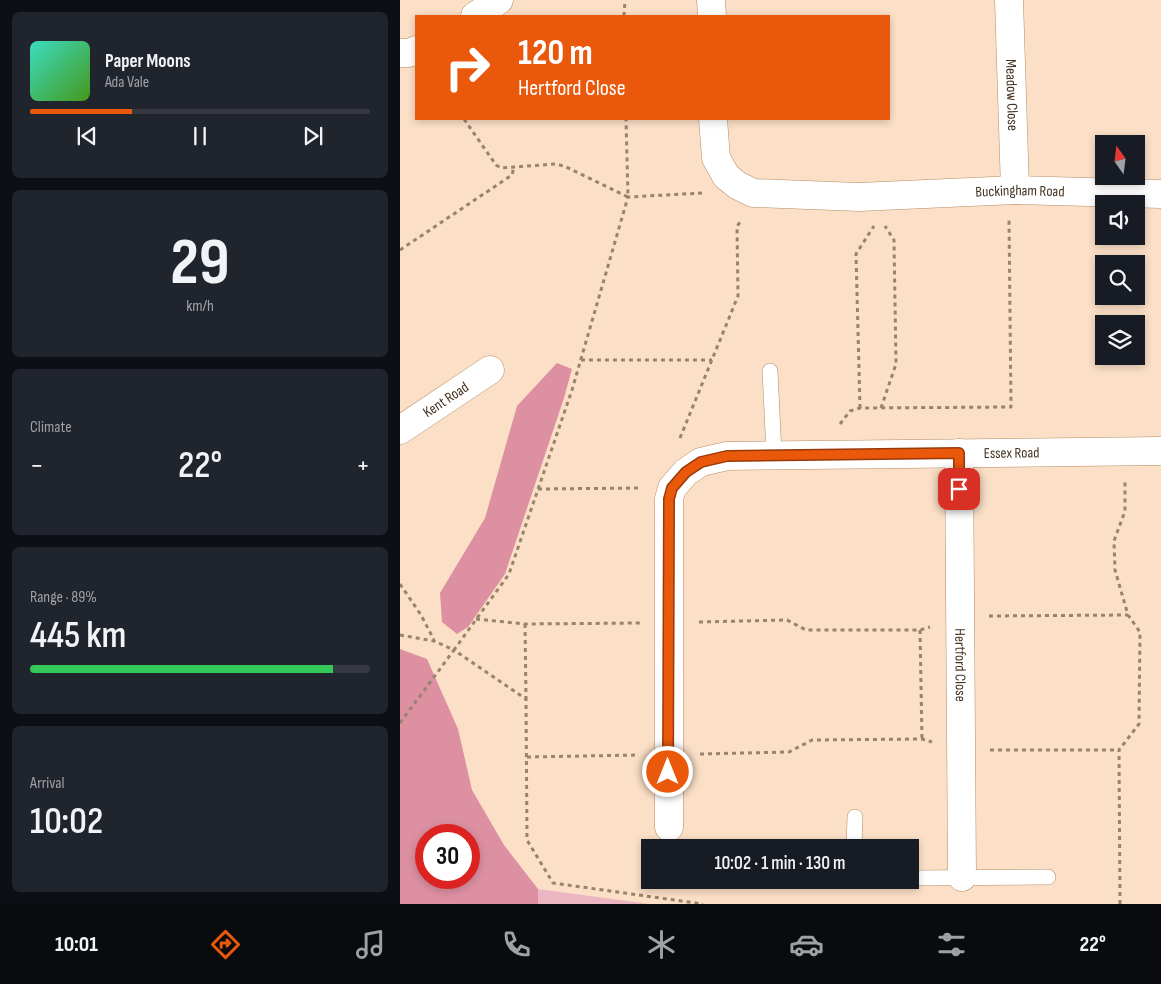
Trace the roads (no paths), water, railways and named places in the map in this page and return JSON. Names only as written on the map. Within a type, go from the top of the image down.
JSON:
[{"type":"street","points":[[476,15],[499,0]]},
{"type":"street","points":[[712,0],[712,15]]},
{"type":"street","name":"Meadow Close","points":[[1010,0],[1012,190]]},
{"type":"street","points":[[400,53],[409,53],[415,50]]},
{"type":"street","name":"Buckingham Road","points":[[713,120],[716,158],[726,176],[737,185],[753,193],[859,197],[880,207],[1012,190],[1161,194]]},
{"type":"street","name":"Kent Road","points":[[400,430],[490,370]]},
{"type":"street","name":"Essex Road","points":[[669,827],[669,499],[679,480],[701,462],[727,456],[774,454],[1161,451]]},
{"type":"street","name":"Hertford Close","points":[[959,453],[962,878]]},
{"type":"lane","points":[[770,372],[774,454]]},
{"type":"lane","points":[[854,839],[855,816]]},
{"type":"lane","points":[[919,878],[1048,877]]}]
